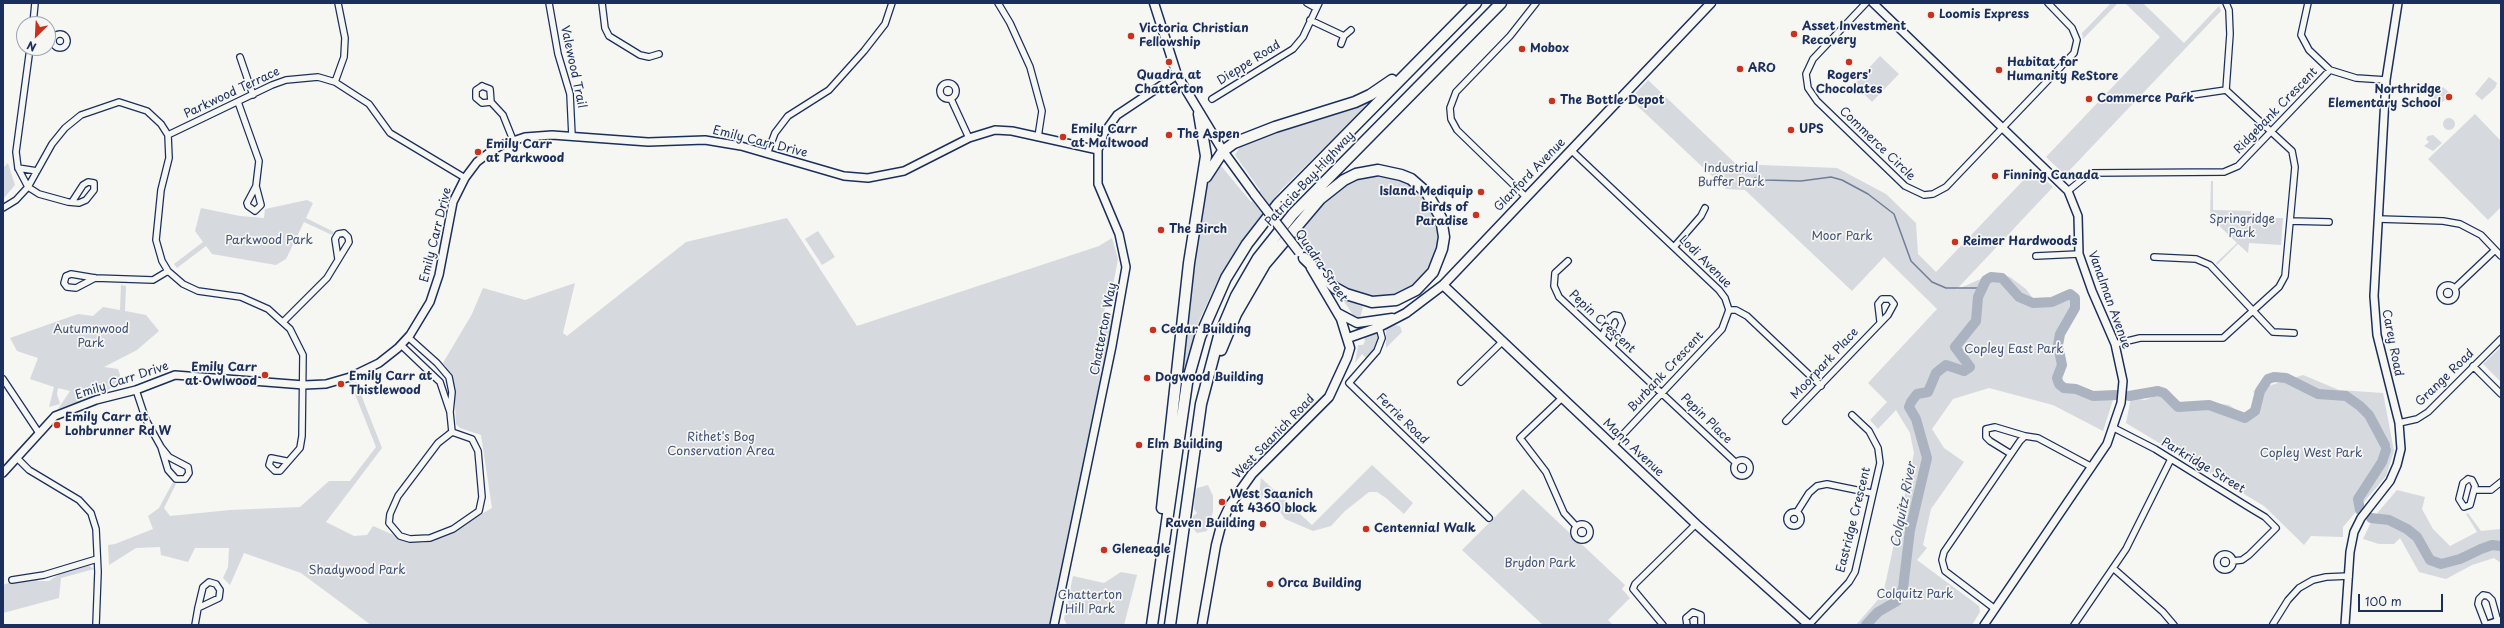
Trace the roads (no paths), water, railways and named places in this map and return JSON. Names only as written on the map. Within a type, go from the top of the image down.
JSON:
[{"type":"highway","points":[[1199,204],[1208,172],[1222,151],[1246,137],[1337,108],[1377,91],[1395,78],[1470,3]]},
{"type":"highway","name":"Patricia Bay Highway","points":[[1152,625],[1187,383],[1200,337],[1223,285],[1247,244],[1278,204],[1476,3]]},
{"type":"highway","name":"Patricia Bay Highway","points":[[1170,625],[1196,430],[1206,381],[1219,336],[1236,296],[1258,258],[1279,230],[1316,189],[1501,3]]},
{"type":"highway","points":[[1148,625],[1189,263],[1206,156],[1199,114]]},
{"type":"highway","points":[[1196,430],[1203,412],[1215,365],[1239,308],[1269,259],[1320,199],[1344,180],[1356,174],[1378,170],[1406,177],[1420,186],[1433,200],[1441,218],[1444,237],[1436,267],[1416,290],[1396,300],[1372,302],[1346,294],[1335,288],[1302,255]]},
{"type":"main road","name":"Quadra Street","points":[[1154,3],[1177,75],[1199,114],[1222,151],[1302,255],[1338,313],[1348,338]]},
{"type":"main road","name":"Glanford Avenue","points":[[1348,338],[1379,327],[1399,317],[1417,306],[1443,285],[1707,5]]},
{"type":"main road","name":"Mann Avenue","points":[[1443,285],[1696,524],[1809,625]]},
{"type":"main road","points":[[1338,313],[1358,323],[1399,317]]},
{"type":"main road","name":"West Saanich Road","points":[[1202,625],[1216,544],[1226,514],[1250,477],[1329,397],[1347,358],[1350,348],[1348,338]]},
{"type":"main road","points":[[2489,625],[2500,621]]},
{"type":"street","points":[[34,16],[36,3]]},
{"type":"street","points":[[335,82],[344,57],[345,38],[338,3]]},
{"type":"street","name":"Valewood Trail","points":[[549,3],[558,54],[570,94],[572,136]]},
{"type":"street","points":[[602,3],[602,13],[609,36],[640,55],[649,57],[659,54]]},
{"type":"street","points":[[767,154],[775,133],[788,116],[829,90],[864,51],[885,24],[892,3]]},
{"type":"street","points":[[998,3],[1010,23],[1030,67],[1042,112],[1038,137]]},
{"type":"street","points":[[1307,3],[1317,6]]},
{"type":"street","points":[[1526,197],[1457,130],[1451,119],[1450,108],[1456,92],[1510,36],[1536,3]]},
{"type":"street","name":"Commerce Circle","points":[[1866,3],[1813,59],[1808,66],[1806,82],[1811,94],[1817,101],[1905,186],[1924,194],[1939,191],[1949,184],[2074,53],[2076,40],[2072,28],[2048,3]]},
{"type":"street","name":"Vanalman Avenue","points":[[1873,3],[2068,191],[2078,216],[2079,254],[2092,291],[2115,344],[2123,382],[2121,403],[2114,428],[2107,444],[1984,625]]},
{"type":"street","points":[[2226,3],[2229,10],[2230,34],[2226,90]]},
{"type":"street","points":[[2308,3],[2301,35],[2309,50],[2330,70]]},
{"type":"street","name":"Carey Road","points":[[2345,625],[2354,532],[2361,518],[2390,481],[2397,465],[2401,449],[2399,423],[2375,323],[2374,296],[2386,80],[2398,3]]},
{"type":"street","name":"Dieppe Road","points":[[1212,99],[1293,49],[1303,37],[1317,6]]},
{"type":"street","points":[[1310,20],[1344,36]]},
{"type":"street","points":[[1341,44],[1344,36],[1351,30]]},
{"type":"street","points":[[29,56],[16,152],[18,168],[28,187],[39,194],[72,202]]},
{"type":"street","points":[[240,57],[253,95]]},
{"type":"street","name":"Ridgebank Crescent","points":[[2068,191],[2090,172],[2224,172],[2238,166],[2330,70],[2356,78],[2386,80]]},
{"type":"street","name":"Chatterton Way","points":[[1054,625],[1126,272],[1123,246],[1098,184],[1098,150],[1104,133],[1117,115],[1177,75]]},
{"type":"street","name":"Parkwood Terrace","points":[[168,135],[286,80],[318,77],[335,82],[369,104],[390,133],[465,178]]},
{"type":"street","points":[[2185,96],[2226,90]]},
{"type":"street","points":[[2115,344],[2140,338],[2223,338],[2253,312],[2278,287],[2285,276],[2295,167],[2292,151],[2226,90]]},
{"type":"street","points":[[951,99],[969,138]]},
{"type":"street","points":[[3,208],[16,200],[28,187],[52,144],[65,128],[81,115],[118,102],[147,111],[161,124],[168,135],[169,158],[161,190],[156,240],[162,261],[168,271],[183,284],[198,292],[241,297],[268,309],[290,329],[303,356],[304,385],[302,436],[300,448],[291,459],[286,461]]},
{"type":"street","points":[[238,102],[259,161],[256,186]]},
{"type":"street","points":[[492,102],[503,115],[513,140]]},
{"type":"street","name":"Emily Carr Drive","points":[[3,473],[18,459],[55,416],[96,400],[136,390],[175,375],[206,376],[304,385],[326,384],[350,377],[379,363],[401,345],[408,337],[430,302],[439,275],[454,202],[465,178],[483,157],[513,140],[542,135],[636,141],[704,140],[767,154],[844,176],[874,177],[908,169],[969,138],[988,132],[1003,130],[1098,150]]},
{"type":"street","name":"Lodi Avenue","points":[[1570,150],[1719,290],[1725,298],[1729,310]]},
{"type":"street","points":[[18,168],[37,171]]},
{"type":"street","points":[[1674,247],[1701,216],[1705,208]]},
{"type":"street","points":[[2378,219],[2452,222],[2475,231],[2501,256]]},
{"type":"street","points":[[2290,221],[2329,222]]},
{"type":"street","points":[[2455,288],[2495,250]]},
{"type":"street","points":[[2036,256],[2079,254]]},
{"type":"street","points":[[2154,257],[2196,259],[2210,265],[2272,332],[2294,333]]},
{"type":"street","points":[[284,322],[323,284],[338,259]]},
{"type":"street","name":"Pepin Crescent","points":[[1568,261],[1555,273],[1556,292],[1662,392]]},
{"type":"street","points":[[95,278],[76,288],[67,287],[64,283],[64,278],[71,274],[87,275],[95,278],[153,280],[168,271]]},
{"type":"street","points":[[1729,310],[1736,310],[1747,316],[1821,386]]},
{"type":"street","name":"Burbank Crescent","points":[[1613,445],[1722,329],[1729,310]]},
{"type":"street","points":[[1602,336],[1610,318],[1614,315],[1619,316],[1622,323],[1612,346]]},
{"type":"street","name":"Moorpark Place","points":[[1786,421],[1821,386],[1880,322]]},
{"type":"street","name":"Ferrie Road","points":[[1379,327],[1382,338],[1377,351],[1349,383],[1489,518]]},
{"type":"street","points":[[408,337],[437,363],[449,377],[452,392],[450,412],[452,432]]},
{"type":"street","name":"Grange Road","points":[[2399,423],[2417,419],[2428,412],[2501,338]]},
{"type":"street","points":[[1461,382],[1502,342]]},
{"type":"street","points":[[401,345],[437,377],[450,412]]},
{"type":"street","points":[[2473,366],[2501,394]]},
{"type":"street","points":[[3,378],[39,433]]},
{"type":"street","points":[[136,390],[146,420],[161,447],[169,457],[188,466],[189,473],[185,479],[176,479],[168,470],[161,447]]},
{"type":"street","name":"Pepin Place","points":[[1662,392],[1735,462]]},
{"type":"street","points":[[1562,398],[1520,438],[1546,472],[1564,513],[1576,526]]},
{"type":"street","name":"Eastridge Crescent","points":[[1809,625],[1849,582],[1855,572],[1871,493],[1880,463],[1878,448],[1869,431],[1852,415]]},
{"type":"street","points":[[2011,454],[1986,437],[1986,429],[1995,427],[2025,436],[2038,438],[2092,468]]},
{"type":"street","name":"Parkridge Street","points":[[2114,428],[2170,459],[2260,514],[2276,528],[2249,555],[2242,560],[2234,561]]},
{"type":"street","points":[[452,432],[472,439],[478,451],[482,497],[479,511],[454,529],[430,538],[410,539],[400,536],[389,523],[390,514],[398,496],[438,443],[452,432]]},
{"type":"street","points":[[1995,609],[1945,571],[1942,560],[1944,552],[2025,436]]},
{"type":"street","points":[[18,459],[29,470],[79,500],[91,513],[96,529],[96,625]]},
{"type":"street","points":[[2074,625],[2126,549],[2170,459]]},
{"type":"street","points":[[2472,480],[2475,484],[2474,490],[2470,505],[2466,507],[2462,506],[2459,500],[2464,481],[2472,480]]},
{"type":"street","points":[[2474,490],[2491,490],[2501,482]]},
{"type":"street","points":[[1796,512],[1809,493],[1817,486],[1827,484],[1871,493]]},
{"type":"street","points":[[1664,625],[1633,589],[1635,584],[1696,524]]},
{"type":"street","points":[[12,580],[44,575],[97,559]]},
{"type":"street","points":[[2113,568],[2163,612],[2174,625]]},
{"type":"street","points":[[2272,624],[2288,600],[2299,588],[2313,580],[2326,577],[2349,576]]},
{"type":"street","points":[[194,625],[202,587],[209,582],[216,584],[220,590],[219,598],[198,608]]},
{"type":"street","points":[[2486,625],[2478,604],[2479,599],[2483,595],[2488,596],[2492,600],[2500,621]]},
{"type":"street","points":[[1687,625],[1688,615],[1696,612],[1702,618],[1701,625]]},
{"type":"waterway","points":[[1755,178],[1765,180],[1801,181],[1831,177],[1842,180],[1868,194],[1894,214],[1911,261],[1932,282],[1946,288],[1981,288]]},
{"type":"waterway","name":"Colquitz River","points":[[1866,625],[1878,612],[1897,601],[1903,588],[1910,530],[1927,458],[1916,419],[1909,407],[1917,394],[1928,392],[1936,373],[1946,365],[1964,371],[1970,367],[1955,347],[1976,321],[1978,297],[1986,280],[1991,277],[2002,278],[2019,297],[2033,303],[2052,302],[2070,294],[2075,298],[2075,308],[2060,334],[2058,345],[2062,365],[2057,378],[2059,384],[2064,388],[2076,389],[2093,396],[2116,395]]},
{"type":"waterway","name":"Colquitz River","points":[[2129,396],[2158,391],[2164,393],[2178,407],[2209,405],[2245,418],[2255,411],[2260,391],[2268,379],[2274,377],[2286,378],[2318,394],[2346,396],[2360,406],[2369,415],[2385,445]]},
{"type":"waterway","name":"Colquitz River","points":[[2360,510],[2358,499],[2382,462],[2386,450]]},
{"type":"waterway","name":"Colquitz River","points":[[2371,518],[2389,520],[2407,529],[2417,537],[2430,560],[2441,564],[2460,559],[2492,545],[2501,546]]},
{"type":"place","name":"Loomis Express","points":[[1931,15]]},
{"type":"place","name":"Asset Investment Recovery","points":[[1794,34]]},
{"type":"place","name":"Victoria Christian Fellowship","points":[[1131,36]]},
{"type":"place","name":"Mobox","points":[[1522,49]]},
{"type":"place","name":"Quadra at Chatterton","points":[[1169,62]]},
{"type":"place","name":"Rogers' Chocolates","points":[[1849,62]]},
{"type":"place","name":"ARO","points":[[1740,69]]},
{"type":"place","name":"Habitat for Humanity ReStore","points":[[1999,70]]},
{"type":"place","name":"Northridge Elementary School","points":[[2449,97]]},
{"type":"place","name":"Commerce Park","points":[[2089,99]]},
{"type":"place","name":"The Bottle Depot","points":[[1552,101]]},
{"type":"place","name":"UPS","points":[[1791,130]]},
{"type":"place","name":"The Aspen","points":[[1169,135]]},
{"type":"place","name":"Emily Carr at Maltwood","points":[[1063,137]]},
{"type":"place","name":"Emily Carr at Parkwood","points":[[478,152]]},
{"type":"place","name":"Finning Canada","points":[[1995,176]]},
{"type":"place","name":"Island Mediquip","points":[[1481,192]]},
{"type":"place","name":"Birds of Paradise","points":[[1476,215]]},
{"type":"place","name":"The Birch","points":[[1161,230]]},
{"type":"place","name":"Reimer Hardwoods","points":[[1955,242]]},
{"type":"place","name":"Cedar Building","points":[[1153,330]]},
{"type":"place","name":"Emily Carr at Owlwood","points":[[265,375]]},
{"type":"place","name":"Dogwood Building","points":[[1147,378]]},
{"type":"place","name":"Emily Carr at Thistlewood","points":[[341,384]]},
{"type":"place","name":"Emily Carr at Lohbrunner Rd W","points":[[57,425]]},
{"type":"place","name":"Elm Building","points":[[1139,445]]},
{"type":"place","name":"West Saanich at 4360 block","points":[[1222,502]]},
{"type":"place","name":"Raven Building","points":[[1263,524]]},
{"type":"place","name":"Centennial Walk","points":[[1366,529]]},
{"type":"place","name":"Gleneagle","points":[[1104,550]]},
{"type":"place","name":"Orca Building","points":[[1270,584]]},
{"type":"park label","name":"Industrial Buffer Park","points":[[1731,176]]},
{"type":"park label","name":"Springridge Park","points":[[2242,227]]},
{"type":"park label","name":"Moor Park","points":[[1842,237]]},
{"type":"park label","name":"Parkwood Park","points":[[269,241]]},
{"type":"park label","name":"Autumnwood Park","points":[[91,337]]},
{"type":"park label","name":"Copley East Park","points":[[2014,350]]},
{"type":"park label","name":"Rithet's Bog Conservation Area","points":[[721,445]]},
{"type":"park label","name":"Copley West Park","points":[[2311,454]]},
{"type":"park label","name":"Brydon Park","points":[[1540,564]]},
{"type":"park label","name":"Shadywood Park","points":[[357,571]]},
{"type":"park label","name":"Colquitz Park","points":[[1915,595]]},
{"type":"park label","name":"Chatterton Hill Park","points":[[1090,603]]}]
